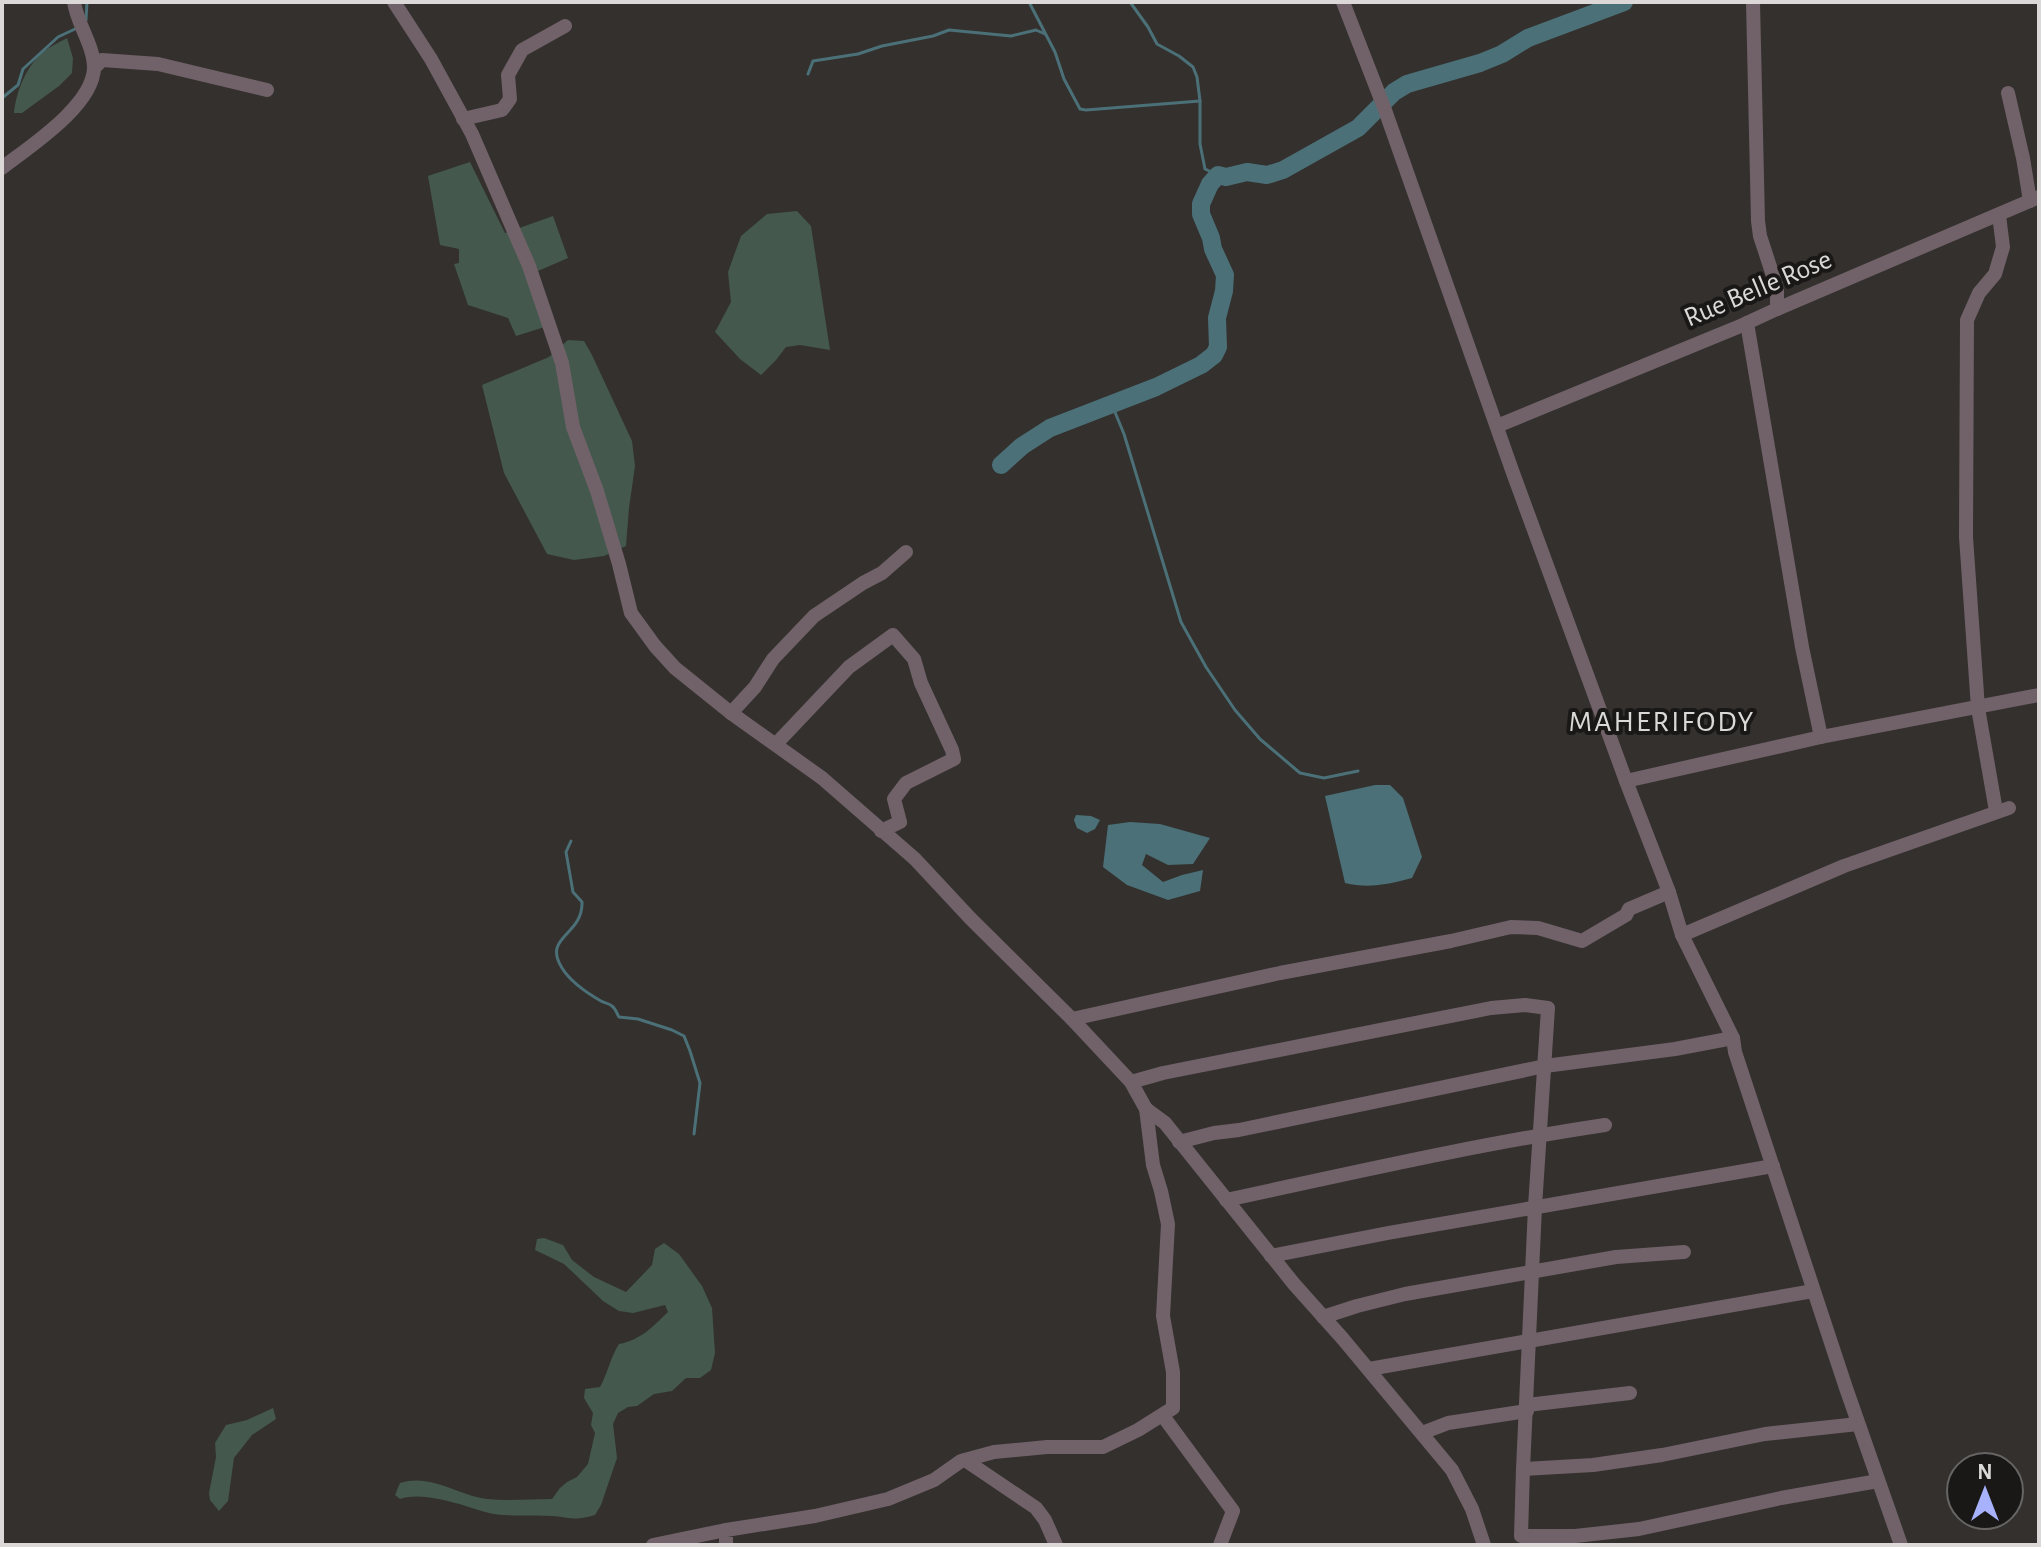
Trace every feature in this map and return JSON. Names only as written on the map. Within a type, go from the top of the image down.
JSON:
[{"type":"street","points":[[2,168],[61,121],[91,82],[94,68],[89,43],[74,2]]},
{"type":"street","points":[[394,2],[431,59],[472,134],[529,266],[562,363],[573,427],[597,491],[631,613],[675,668],[731,713],[822,778],[915,859],[1131,1082],[1146,1109],[1153,1165],[1168,1224],[1163,1316],[1173,1372],[1173,1408],[1163,1416],[1103,1447],[1047,1447],[994,1452],[965,1460],[934,1480],[888,1499],[726,1538],[653,1545]]},
{"type":"street","points":[[1343,2],[1385,110],[1682,935],[1733,1038],[1813,1291],[1878,1481],[1895,1544]]},
{"type":"street","points":[[1753,2],[1758,221],[1777,288],[1777,309]]},
{"type":"street","points":[[463,119],[502,110],[510,99],[508,75],[522,50],[565,26]]},
{"type":"street","points":[[94,68],[102,60],[158,64],[267,90]]},
{"type":"street","points":[[2008,93],[2034,199]]},
{"type":"street","name":"Rue Belle Rose","points":[[1497,426],[1747,323],[2034,199]]},
{"type":"street","points":[[1682,935],[1844,866],[2002,809],[1978,708],[1966,537],[1967,320],[1979,293],[1995,274],[2003,247],[1999,215]]},
{"type":"street","points":[[1747,323],[1802,647],[1821,737]]},
{"type":"street","points":[[731,713],[755,687],[773,659],[814,616],[882,573],[906,552]]},
{"type":"street","points":[[776,744],[849,667],[893,635],[914,659],[921,683],[954,759],[906,783],[894,799],[900,822],[881,831]]},
{"type":"street","points":[[1626,781],[1821,737],[2039,695]]},
{"type":"street","points":[[1072,1019],[1511,927],[1538,928],[1582,941],[1626,915],[1629,909],[1669,892]]},
{"type":"street","points":[[1131,1082],[1491,1008],[1525,1005],[1548,1008],[1535,1207],[1521,1536],[1575,1536],[1639,1529],[1781,1498],[1878,1481]]},
{"type":"street","points":[[1179,1142],[1545,1066],[1733,1038]]},
{"type":"street","points":[[1146,1109],[1165,1123],[1271,1256],[1452,1470],[1472,1509],[1484,1545]]},
{"type":"street","points":[[1226,1200],[1401,1161],[1605,1125]]},
{"type":"street","points":[[1271,1256],[1773,1166]]},
{"type":"street","points":[[1323,1317],[1405,1294],[1616,1257],[1684,1252]]},
{"type":"street","points":[[1369,1369],[1813,1291]]},
{"type":"street","points":[[1422,1433],[1448,1423],[1630,1393]]},
{"type":"street","points":[[1163,1416],[1233,1511],[1220,1545]]},
{"type":"street","points":[[1523,1469],[1593,1465],[1765,1434],[1858,1424]]},
{"type":"street","points":[[965,1460],[1036,1508],[1056,1545]]},
{"type":"green space","points":[[67,38],[73,58],[72,73],[22,113],[14,113],[19,90],[30,67],[43,52]]},
{"type":"green space","points":[[470,162],[505,233],[553,216],[568,258],[538,271],[554,324],[516,336],[508,318],[468,305],[454,264],[459,263],[459,249],[440,245],[428,176]]},
{"type":"green space","points":[[797,211],[811,226],[830,350],[800,345],[786,347],[761,375],[740,359],[715,332],[731,302],[728,272],[741,236],[767,214]]},
{"type":"green space","points":[[568,340],[584,341],[592,355],[632,441],[635,466],[626,546],[604,556],[574,560],[547,554],[504,473],[482,385],[549,357]]},
{"type":"green space","points":[[544,1238],[563,1245],[572,1260],[594,1277],[626,1292],[652,1265],[655,1249],[664,1243],[679,1254],[702,1286],[712,1308],[715,1353],[711,1370],[700,1378],[686,1378],[672,1391],[654,1394],[637,1406],[618,1413],[613,1424],[617,1458],[595,1515],[574,1518],[502,1515],[432,1498],[400,1499],[395,1495],[400,1483],[422,1481],[487,1499],[552,1499],[588,1464],[595,1433],[591,1425],[593,1413],[584,1398],[585,1389],[600,1387],[619,1344],[640,1336],[668,1312],[665,1305],[633,1313],[619,1311],[603,1301],[564,1264],[535,1250],[537,1239]]},
{"type":"green space","points":[[273,1408],[276,1419],[252,1435],[234,1458],[228,1501],[219,1511],[210,1500],[209,1493],[216,1457],[215,1443],[226,1425],[247,1420]]},
{"type":"water","points":[[1375,785],[1390,785],[1403,798],[1422,857],[1412,878],[1371,886],[1345,883],[1325,796]]},
{"type":"water","points":[[1076,815],[1100,820],[1095,829],[1087,833],[1077,828]]},
{"type":"water","points":[[1130,822],[1160,824],[1210,838],[1193,864],[1168,865],[1146,854],[1142,865],[1163,882],[1203,870],[1200,891],[1168,900],[1127,885],[1103,867],[1108,825]]},
{"type":"waterway","points":[[86,20],[87,2]]},
{"type":"waterway","points":[[1029,2],[1080,109],[1200,101],[1200,144],[1205,169],[1218,175]]},
{"type":"waterway","points":[[1130,2],[1157,44],[1193,67],[1200,101]]},
{"type":"waterway","points":[[1001,465],[1022,446],[1050,428],[1156,387],[1201,365],[1214,355],[1218,347],[1217,318],[1225,275],[1201,214],[1201,204],[1218,175],[1226,177],[1247,172],[1267,175],[1283,170],[1358,128],[1394,92],[1407,84],[1480,63],[1528,38],[1624,2]]},
{"type":"waterway","points":[[2,98],[18,85],[23,69],[58,37],[75,29]]},
{"type":"waterway","points":[[808,74],[813,61],[858,54],[949,30],[1011,36],[1036,30],[1045,34]]},
{"type":"waterway","points":[[1112,405],[1124,434],[1181,622],[1206,667],[1235,710],[1260,739],[1300,773],[1324,778],[1358,771]]},
{"type":"waterway","points":[[571,841],[566,852],[573,892],[582,902],[581,913],[560,942],[557,957],[574,982],[611,1005],[619,1017],[638,1019],[684,1036],[700,1083],[694,1134]]},
{"type":"district","name":"MAHERIFODY","points":[[1662,722]]}]
